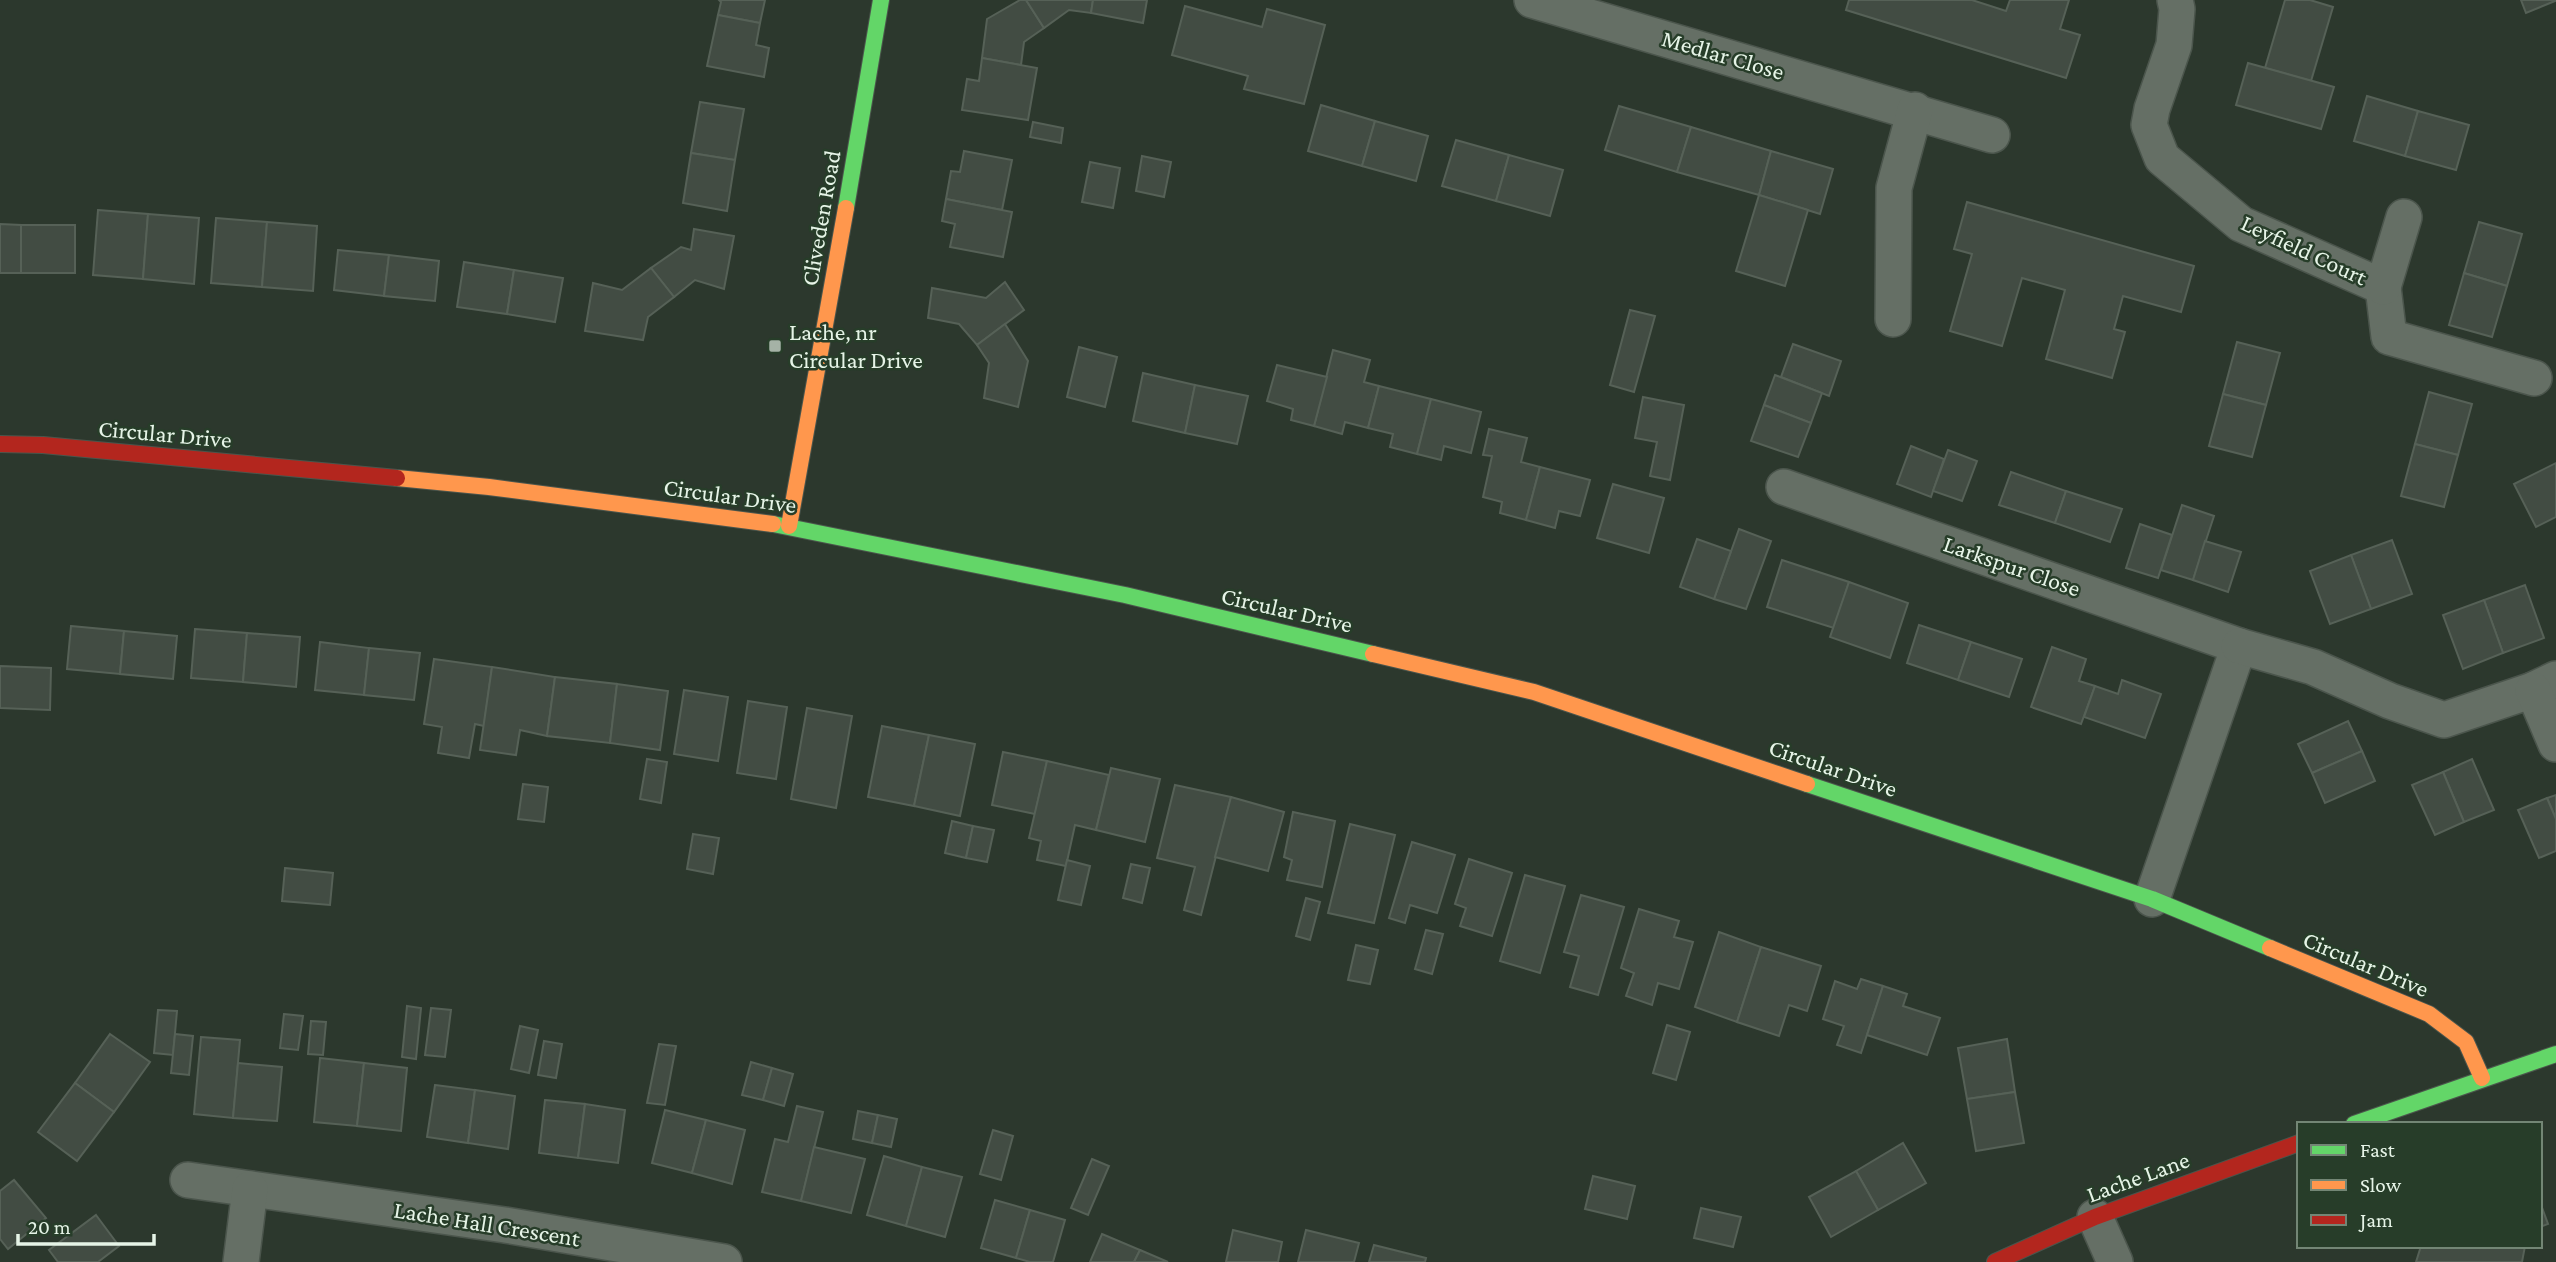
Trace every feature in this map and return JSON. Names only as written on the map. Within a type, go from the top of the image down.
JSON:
[{"type":"street","name":"Cliveden Road","points":[[789,526],[881,0]]},
{"type":"street","name":"Medlar Close","points":[[1532,0],[1915,110],[1992,135]]},
{"type":"street","name":"Leyfield Court","points":[[2175,0],[2177,9],[2174,45],[2149,125],[2162,158],[2241,224],[2383,287]]},
{"type":"street","points":[[1893,319],[1894,188],[1915,110]]},
{"type":"street","name":"Leyfield Court","points":[[2404,217],[2383,287],[2389,337],[2534,378]]},
{"type":"street","name":"Circular Drive","points":[[0,444],[43,445],[489,487],[789,526],[1125,595],[1534,692],[2151,899],[2429,1014],[2466,1042],[2482,1078]]},
{"type":"street","name":"Larkspur Close","points":[[1784,486],[2239,646],[2313,667],[2390,701],[2444,720],[2545,685],[2556,744]]},
{"type":"street","points":[[2151,899],[2239,646]]},
{"type":"street","points":[[2360,1122],[2556,1054]]},
{"type":"street","name":"Lache Lane","points":[[1995,1262],[2095,1217],[2297,1144]]},
{"type":"street","name":"Lache Hall Crescent","points":[[188,1180],[505,1224],[724,1262]]},
{"type":"street","points":[[241,1262],[250,1189]]},
{"type":"street","points":[[2095,1217],[2115,1262]]},
{"type":"building","points":[[719,0],[765,0],[760,23],[718,15],[721,2]]},
{"type":"building","points":[[1020,0],[1026,0],[1044,28],[1024,42],[1021,65],[982,58],[987,19]]},
{"type":"building","points":[[1026,0],[1093,0],[1091,13],[1069,10],[1044,28]]},
{"type":"building","points":[[1093,0],[1147,0],[1143,23],[1091,13]]},
{"type":"building","points":[[1849,0],[1972,0],[2006,11],[2010,0],[2069,0],[2060,29],[2080,35],[2066,78],[1846,10]]},
{"type":"building","points":[[2285,0],[2310,0],[2333,7],[2311,81],[2265,68]]},
{"type":"building","points":[[2521,0],[2555,0],[2555,1],[2526,13]]},
{"type":"building","points":[[1185,6],[1262,27],[1267,9],[1325,25],[1304,104],[1244,89],[1248,76],[1172,55]]},
{"type":"building","points":[[718,15],[760,23],[756,45],[769,48],[764,77],[707,66]]},
{"type":"building","points":[[982,58],[1037,68],[1028,120],[962,110],[967,79],[979,81]]},
{"type":"building","points":[[2248,63],[2334,87],[2321,129],[2236,105]]},
{"type":"building","points":[[2367,96],[2418,111],[2405,156],[2354,141]]},
{"type":"building","points":[[700,102],[744,109],[735,160],[691,153]]},
{"type":"building","points":[[1321,105],[1375,121],[1362,166],[1308,151]]},
{"type":"building","points":[[1619,106],[1691,127],[1677,172],[1605,150]]},
{"type":"building","points":[[2418,111],[2469,125],[2456,170],[2405,156]]},
{"type":"building","points":[[1375,121],[1428,136],[1416,181],[1362,166]]},
{"type":"building","points":[[1033,122],[1063,128],[1061,143],[1030,137]]},
{"type":"building","points":[[1691,127],[1771,151],[1759,195],[1677,172]]},
{"type":"building","points":[[1456,140],[1509,155],[1496,201],[1442,186]]},
{"type":"building","points":[[964,151],[1012,160],[1002,210],[946,199],[951,171],[960,172]]},
{"type":"building","points":[[1771,151],[1833,169],[1820,214],[1759,195]]},
{"type":"building","points":[[691,153],[735,160],[727,211],[683,203]]},
{"type":"building","points":[[1509,155],[1563,170],[1550,216],[1496,201]]},
{"type":"building","points":[[1142,156],[1171,162],[1164,197],[1136,191]]},
{"type":"building","points":[[1090,162],[1120,168],[1113,208],[1082,202]]},
{"type":"building","points":[[1759,195],[1808,210],[1785,286],[1736,271]]},
{"type":"building","points":[[946,199],[1012,212],[1003,257],[950,247],[955,224],[942,221]]},
{"type":"building","points":[[1967,202],[2194,266],[2181,312],[2123,296],[2114,329],[2125,332],[2112,378],[2046,359],[2065,290],[2022,278],[2002,346],[1950,331],[1972,254],[1954,249]]},
{"type":"building","points":[[98,210],[148,214],[143,279],[93,275]]},
{"type":"building","points":[[148,214],[199,218],[194,284],[143,279]]},
{"type":"building","points":[[216,218],[267,222],[262,287],[211,283]]},
{"type":"building","points":[[267,222],[317,226],[313,291],[262,287]]},
{"type":"building","points":[[2479,222],[2522,234],[2507,286],[2464,273]]},
{"type":"building","points":[[0,224],[21,225],[21,273],[0,273]]},
{"type":"building","points":[[21,225],[75,225],[75,273],[21,273]]},
{"type":"building","points":[[694,229],[734,236],[724,289],[695,280],[674,297],[651,268],[681,247],[691,250]]},
{"type":"building","points":[[338,250],[389,255],[384,296],[334,290]]},
{"type":"building","points":[[389,255],[439,261],[435,301],[384,296]]},
{"type":"building","points":[[464,262],[514,270],[507,314],[457,307]]},
{"type":"building","points":[[651,268],[674,297],[648,317],[643,340],[585,331],[593,283],[622,290]]},
{"type":"building","points":[[514,270],[563,278],[555,322],[507,314]]},
{"type":"building","points":[[2464,273],[2507,286],[2492,337],[2449,325]]},
{"type":"building","points":[[1005,282],[1024,310],[977,345],[959,324],[928,318],[932,288],[986,298]]},
{"type":"building","points":[[1630,310],[1655,316],[1634,392],[1610,385]]},
{"type":"building","points":[[1005,324],[1028,361],[1018,407],[984,398],[989,363],[977,345]]},
{"type":"building","points":[[2237,342],[2280,353],[2266,405],[2223,394]]},
{"type":"building","points":[[1793,344],[1841,361],[1829,396],[1781,377]]},
{"type":"building","points":[[1079,347],[1117,357],[1105,407],[1067,397]]},
{"type":"building","points":[[1333,350],[1370,360],[1364,382],[1379,386],[1368,428],[1345,422],[1342,434],[1314,426]]},
{"type":"building","points":[[1277,365],[1327,377],[1314,426],[1291,420],[1293,409],[1267,401]]},
{"type":"building","points":[[1143,373],[1195,385],[1185,433],[1133,421]]},
{"type":"building","points":[[1775,375],[1822,393],[1811,423],[1764,405]]},
{"type":"building","points":[[1195,385],[1248,396],[1237,444],[1185,433]]},
{"type":"building","points":[[1379,386],[1431,399],[1417,454],[1390,447],[1393,434],[1368,428]]},
{"type":"building","points":[[2429,392],[2472,404],[2458,455],[2415,444]]},
{"type":"building","points":[[2223,394],[2266,405],[2252,457],[2209,446]]},
{"type":"building","points":[[1643,397],[1684,405],[1670,480],[1650,476],[1657,442],[1635,438]]},
{"type":"building","points":[[1431,399],[1481,412],[1471,453],[1444,446],[1441,460],[1417,454]]},
{"type":"building","points":[[1764,405],[1811,423],[1798,457],[1751,441]]},
{"type":"building","points":[[1489,429],[1527,438],[1521,462],[1540,467],[1526,520],[1500,513],[1502,502],[1483,497],[1492,456],[1483,455]]},
{"type":"building","points":[[2415,444],[2458,455],[2444,507],[2401,496]]},
{"type":"building","points":[[1911,446],[1944,459],[1931,497],[1897,484]]},
{"type":"building","points":[[1948,450],[1977,461],[1962,501],[1933,491]]},
{"type":"building","points":[[2556,463],[2556,517],[2536,527],[2514,484]]},
{"type":"building","points":[[1540,467],[1590,480],[1580,516],[1559,511],[1555,528],[1526,520]]},
{"type":"building","points":[[2011,472],[2066,491],[2055,523],[1999,505]]},
{"type":"building","points":[[1613,484],[1664,498],[1649,553],[1597,538]]},
{"type":"building","points":[[2066,491],[2122,509],[2110,542],[2055,523]]},
{"type":"building","points":[[2182,505],[2214,516],[2193,580],[2161,570]]},
{"type":"building","points":[[2140,524],[2172,535],[2158,578],[2126,568]]},
{"type":"building","points":[[1739,529],[1771,541],[1746,609],[1714,599]]},
{"type":"building","points":[[1697,539],[1731,551],[1714,599],[1680,587]]},
{"type":"building","points":[[2392,540],[2412,594],[2371,609],[2351,555]]},
{"type":"building","points":[[2205,541],[2241,552],[2228,592],[2193,580]]},
{"type":"building","points":[[2351,555],[2371,609],[2330,624],[2310,571]]},
{"type":"building","points":[[1782,560],[1849,582],[1834,628],[1767,607]]},
{"type":"building","points":[[1849,582],[1908,603],[1890,658],[1830,637]]},
{"type":"building","points":[[2525,585],[2544,638],[2503,653],[2484,600]]},
{"type":"building","points":[[2484,600],[2503,653],[2463,669],[2443,615]]},
{"type":"building","points":[[1919,625],[1971,642],[1958,680],[1907,663]]},
{"type":"building","points":[[71,626],[124,631],[120,674],[67,669]]},
{"type":"building","points":[[195,629],[247,633],[243,682],[191,678]]},
{"type":"building","points":[[124,631],[177,636],[173,679],[120,674]]},
{"type":"building","points":[[247,633],[300,637],[296,687],[243,682]]},
{"type":"building","points":[[320,642],[369,648],[364,695],[315,690]]},
{"type":"building","points":[[1971,642],[2022,659],[2009,697],[1958,680]]},
{"type":"building","points":[[2052,647],[2086,659],[2079,681],[2095,686],[2081,724],[2031,707]]},
{"type":"building","points":[[369,648],[420,653],[414,700],[364,695]]},
{"type":"building","points":[[434,659],[492,667],[484,726],[475,724],[469,758],[438,753],[442,727],[424,724]]},
{"type":"building","points":[[0,666],[51,668],[50,710],[0,708]]},
{"type":"building","points":[[492,667],[555,677],[547,736],[520,730],[516,755],[480,750]]},
{"type":"building","points":[[555,677],[617,684],[610,743],[547,736]]},
{"type":"building","points":[[2122,680],[2161,694],[2145,738],[2084,717],[2095,686],[2118,694]]},
{"type":"building","points":[[617,684],[668,691],[660,750],[610,743]]},
{"type":"building","points":[[684,690],[728,697],[718,761],[674,754]]},
{"type":"building","points":[[748,701],[787,707],[776,779],[737,773]]},
{"type":"building","points":[[807,708],[852,716],[836,808],[791,799]]},
{"type":"building","points":[[2348,721],[2362,751],[2312,773],[2298,744]]},
{"type":"building","points":[[882,726],[929,735],[914,806],[868,797]]},
{"type":"building","points":[[929,735],[975,744],[960,816],[914,806]]},
{"type":"building","points":[[2362,751],[2375,781],[2325,803],[2312,773]]},
{"type":"building","points":[[1003,752],[1047,761],[1035,814],[992,805]]},
{"type":"building","points":[[647,759],[667,762],[661,803],[640,799]]},
{"type":"building","points":[[2472,759],[2494,810],[2464,822],[2443,772]]},
{"type":"building","points":[[1047,761],[1109,775],[1096,830],[1075,825],[1066,866],[1037,860],[1041,841],[1029,838]]},
{"type":"building","points":[[1111,768],[1160,779],[1145,842],[1096,830]]},
{"type":"building","points":[[2443,772],[2464,822],[2435,835],[2412,785]]},
{"type":"building","points":[[523,784],[548,787],[544,822],[518,819]]},
{"type":"building","points":[[1175,785],[1231,797],[1201,915],[1184,910],[1195,867],[1157,858]]},
{"type":"building","points":[[2556,795],[2556,819],[2547,798]]},
{"type":"building","points":[[1231,797],[1284,812],[1268,871],[1215,857]]},
{"type":"building","points":[[2547,798],[2556,819],[2556,851],[2539,858],[2518,810]]},
{"type":"building","points":[[1293,812],[1335,821],[1322,887],[1287,880],[1292,860],[1284,857]]},
{"type":"building","points":[[952,821],[973,826],[966,858],[945,853]]},
{"type":"building","points":[[1350,824],[1395,835],[1374,923],[1328,913]]},
{"type":"building","points":[[973,826],[994,830],[987,862],[966,858]]},
{"type":"building","points":[[693,834],[719,838],[713,874],[687,869]]},
{"type":"building","points":[[1412,842],[1455,855],[1437,913],[1410,905],[1405,923],[1389,918]]},
{"type":"building","points":[[1469,859],[1512,873],[1492,936],[1460,926],[1466,908],[1455,904]]},
{"type":"building","points":[[1067,860],[1090,866],[1081,905],[1058,900]]},
{"type":"building","points":[[1131,864],[1150,868],[1142,903],[1123,898]]},
{"type":"building","points":[[285,868],[333,873],[330,905],[282,901]]},
{"type":"building","points":[[1525,875],[1565,886],[1540,973],[1500,961]]},
{"type":"building","points":[[1581,895],[1624,907],[1598,995],[1570,987],[1579,956],[1564,952]]},
{"type":"building","points":[[1306,898],[1320,902],[1310,940],[1296,936]]},
{"type":"building","points":[[1639,909],[1679,921],[1674,937],[1693,942],[1679,989],[1658,983],[1652,1005],[1626,996],[1634,973],[1621,968]]},
{"type":"building","points":[[1426,930],[1443,934],[1432,974],[1415,969]]},
{"type":"building","points":[[1719,932],[1761,947],[1737,1022],[1695,1007]]},
{"type":"building","points":[[1356,945],[1378,950],[1370,984],[1348,980]]},
{"type":"building","points":[[1761,947],[1821,966],[1807,1011],[1789,1005],[1779,1036],[1737,1022]]},
{"type":"building","points":[[1861,979],[1883,986],[1861,1053],[1837,1045],[1844,1026],[1823,1019],[1835,981],[1857,989]]},
{"type":"building","points":[[1883,986],[1907,994],[1903,1006],[1940,1018],[1927,1055],[1867,1035]]},
{"type":"building","points":[[407,1006],[421,1008],[416,1059],[402,1057]]},
{"type":"building","points":[[431,1008],[451,1010],[445,1057],[425,1055]]},
{"type":"building","points":[[158,1010],[177,1011],[173,1055],[154,1053]]},
{"type":"building","points":[[284,1014],[303,1016],[298,1050],[280,1048]]},
{"type":"building","points":[[311,1021],[326,1022],[323,1055],[308,1054]]},
{"type":"building","points":[[1667,1025],[1690,1032],[1676,1080],[1653,1073]]},
{"type":"building","points":[[520,1026],[538,1030],[529,1073],[511,1069]]},
{"type":"building","points":[[110,1034],[150,1062],[114,1112],[75,1083]]},
{"type":"building","points":[[175,1034],[193,1036],[189,1075],[171,1073]]},
{"type":"building","points":[[201,1037],[240,1040],[233,1118],[194,1114]]},
{"type":"building","points":[[2007,1039],[2015,1092],[1967,1099],[1958,1048]]},
{"type":"building","points":[[544,1041],[562,1044],[556,1078],[538,1075]]},
{"type":"building","points":[[659,1044],[676,1046],[665,1105],[647,1103]]},
{"type":"building","points":[[320,1058],[364,1063],[357,1126],[314,1122]]},
{"type":"building","points":[[751,1062],[772,1068],[763,1100],[742,1095]]},
{"type":"building","points":[[238,1063],[282,1067],[277,1121],[233,1118]]},
{"type":"building","points":[[364,1063],[407,1068],[401,1131],[357,1126]]},
{"type":"building","points":[[772,1068],[793,1074],[784,1106],[763,1100]]},
{"type":"building","points":[[75,1083],[114,1112],[77,1161],[38,1132]]},
{"type":"building","points":[[435,1085],[475,1090],[468,1143],[427,1137]]},
{"type":"building","points":[[475,1090],[515,1096],[508,1149],[468,1143]]},
{"type":"building","points":[[2015,1092],[2024,1143],[1976,1151],[1967,1099]]},
{"type":"building","points":[[545,1100],[585,1104],[578,1158],[539,1153]]},
{"type":"building","points":[[585,1104],[625,1110],[618,1163],[578,1158]]},
{"type":"building","points":[[797,1106],[823,1112],[801,1201],[762,1192],[775,1139],[788,1142]]},
{"type":"building","points":[[665,1110],[706,1120],[692,1173],[652,1163]]},
{"type":"building","points":[[858,1111],[878,1115],[872,1143],[853,1139]]},
{"type":"building","points":[[878,1115],[897,1119],[891,1147],[872,1143]]},
{"type":"building","points":[[706,1120],[745,1130],[732,1184],[692,1173]]},
{"type":"building","points":[[993,1130],[1013,1136],[1001,1180],[980,1174]]},
{"type":"building","points":[[1903,1143],[1926,1183],[1878,1210],[1856,1171]]},
{"type":"building","points":[[814,1147],[865,1159],[851,1213],[801,1201]]},
{"type":"building","points":[[884,1156],[922,1167],[906,1226],[867,1215]]},
{"type":"building","points":[[1092,1159],[1109,1166],[1088,1215],[1071,1208]]},
{"type":"building","points":[[922,1167],[962,1177],[945,1237],[906,1226]]},
{"type":"building","points":[[1856,1171],[1878,1210],[1831,1237],[1809,1197]]},
{"type":"building","points":[[1593,1176],[1635,1186],[1627,1219],[1585,1209]]},
{"type":"building","points":[[14,1180],[46,1218],[8,1249],[0,1239],[0,1191]]},
{"type":"building","points":[[995,1200],[1030,1210],[1016,1258],[981,1248]]},
{"type":"building","points":[[1701,1208],[1741,1217],[1733,1247],[1694,1238]]},
{"type":"building","points":[[2542,1208],[2548,1224],[2542,1226]]},
{"type":"building","points":[[1030,1210],[1065,1220],[1053,1262],[1030,1262],[1016,1258]]},
{"type":"building","points":[[96,1215],[119,1246],[98,1262],[58,1262],[49,1250]]},
{"type":"building","points":[[1233,1230],[1282,1242],[1278,1262],[1226,1262]]},
{"type":"building","points":[[1306,1230],[1359,1243],[1354,1262],[1298,1262]]},
{"type":"building","points":[[1102,1234],[1140,1250],[1134,1262],[1090,1262]]},
{"type":"building","points":[[1374,1245],[1426,1258],[1425,1262],[1369,1262]]},
{"type":"building","points":[[2420,1248],[2525,1248],[2522,1262],[2416,1262]]},
{"type":"building","points":[[1140,1250],[1168,1262],[1134,1262]]},
{"type":"traffic: fast","points":[[846,208],[881,0]]},
{"type":"traffic: fast","points":[[773,524],[1125,595],[1373,654]]},
{"type":"traffic: fast","points":[[1807,784],[2152,899],[2270,948]]},
{"type":"traffic: fast","points":[[2360,1122],[2556,1054]]},
{"type":"traffic: slow","points":[[789,526],[846,208]]},
{"type":"traffic: slow","points":[[397,478],[489,487],[773,524]]},
{"type":"traffic: slow","points":[[1373,654],[1534,692],[1807,784]]},
{"type":"traffic: slow","points":[[2270,948],[2429,1014],[2466,1042],[2482,1078]]},
{"type":"traffic: jam","points":[[0,444],[43,445],[397,478]]},
{"type":"traffic: jam","points":[[1995,1262],[2095,1217],[2297,1144]]},
{"type":"place","name":"Lache, nr Circular Drive","points":[[775,346]]}]
